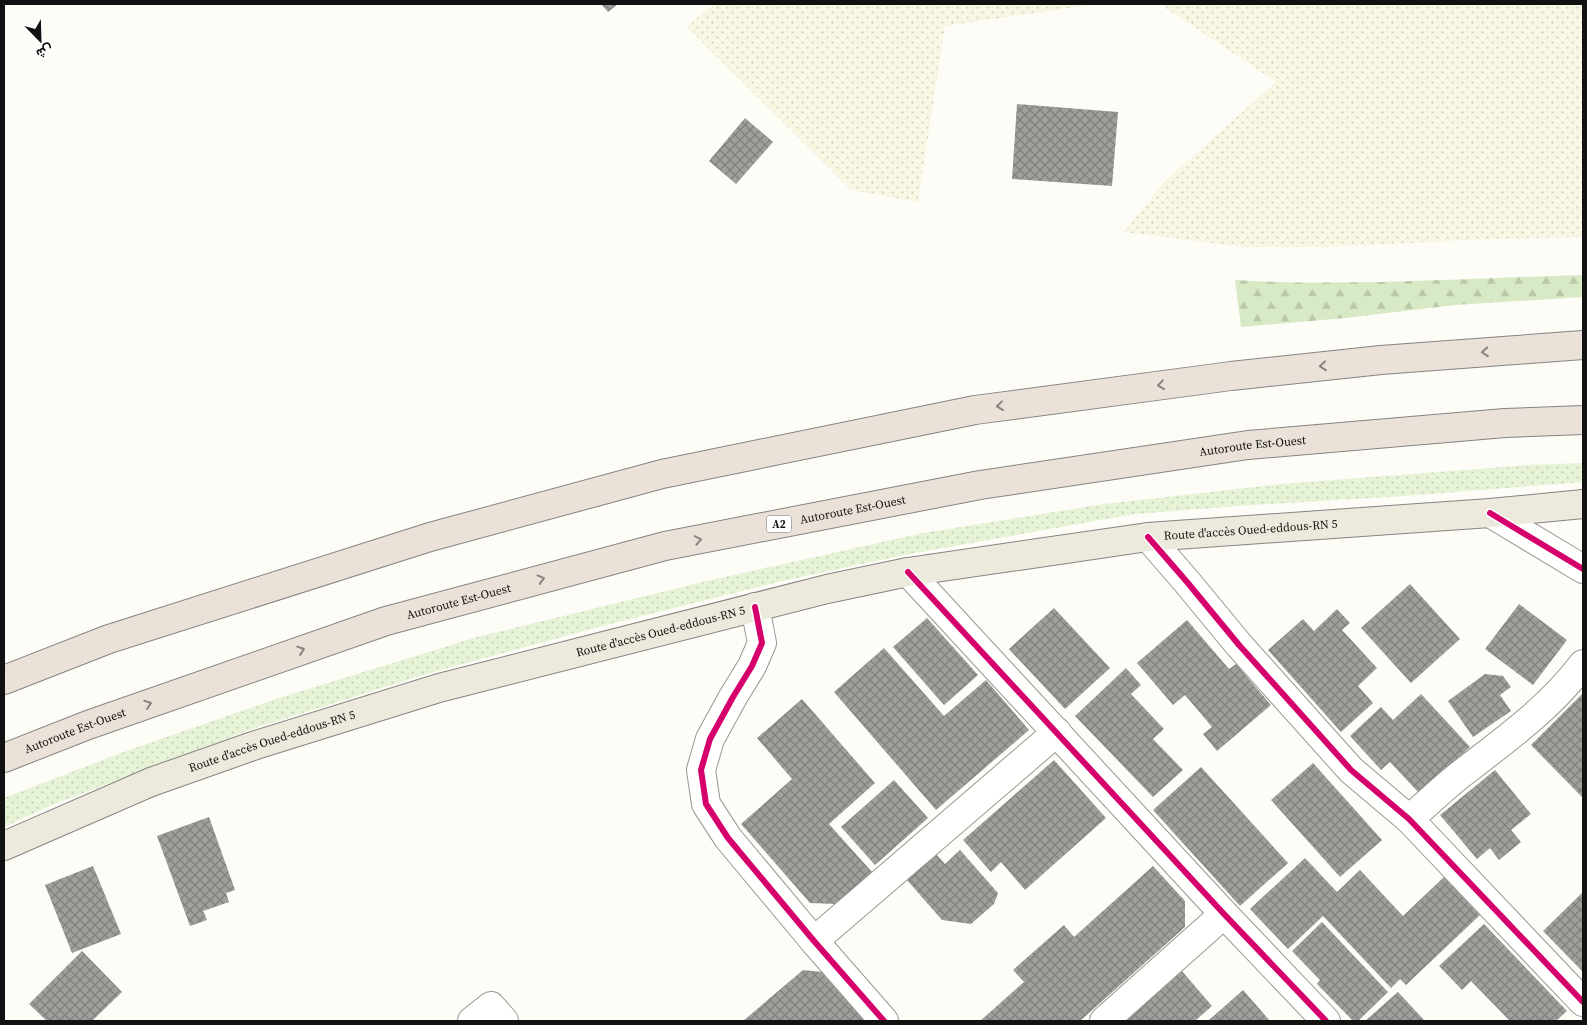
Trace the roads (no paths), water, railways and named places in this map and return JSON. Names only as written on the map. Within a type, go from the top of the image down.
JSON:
[{"type":"highway","points":[[4,680],[109,639],[430,538],[672,472],[974,410],[1231,376],[1381,360],[1583,345]]},
{"type":"highway","name":"Autoroute Est-Ouest","points":[[4,758],[88,725],[386,620],[666,546],[980,485],[1248,445],[1504,423],[1583,420]]},
{"type":"main road","name":"Route d'accès Oued-eddous-RN 5","points":[[4,846],[151,782],[256,745],[439,688],[617,644],[755,607],[908,572],[1148,537],[1490,513],[1583,504]]},
{"type":"street","points":[[1490,513],[1583,569]]},
{"type":"street","points":[[1148,537],[1239,645],[1351,770],[1409,819],[1583,1002]]},
{"type":"street","points":[[908,572],[1224,914],[1326,1021]]},
{"type":"street","points":[[755,607],[762,642],[752,666],[710,739],[701,770],[706,804],[728,838],[884,1021]]},
{"type":"street","points":[[1409,819],[1514,734],[1570,681],[1583,664]]},
{"type":"street","points":[[814,941],[1057,732]]},
{"type":"street","points":[[1104,1021],[1224,914]]},
{"type":"street","points":[[472,1021],[490,1006],[504,1021]]}]
